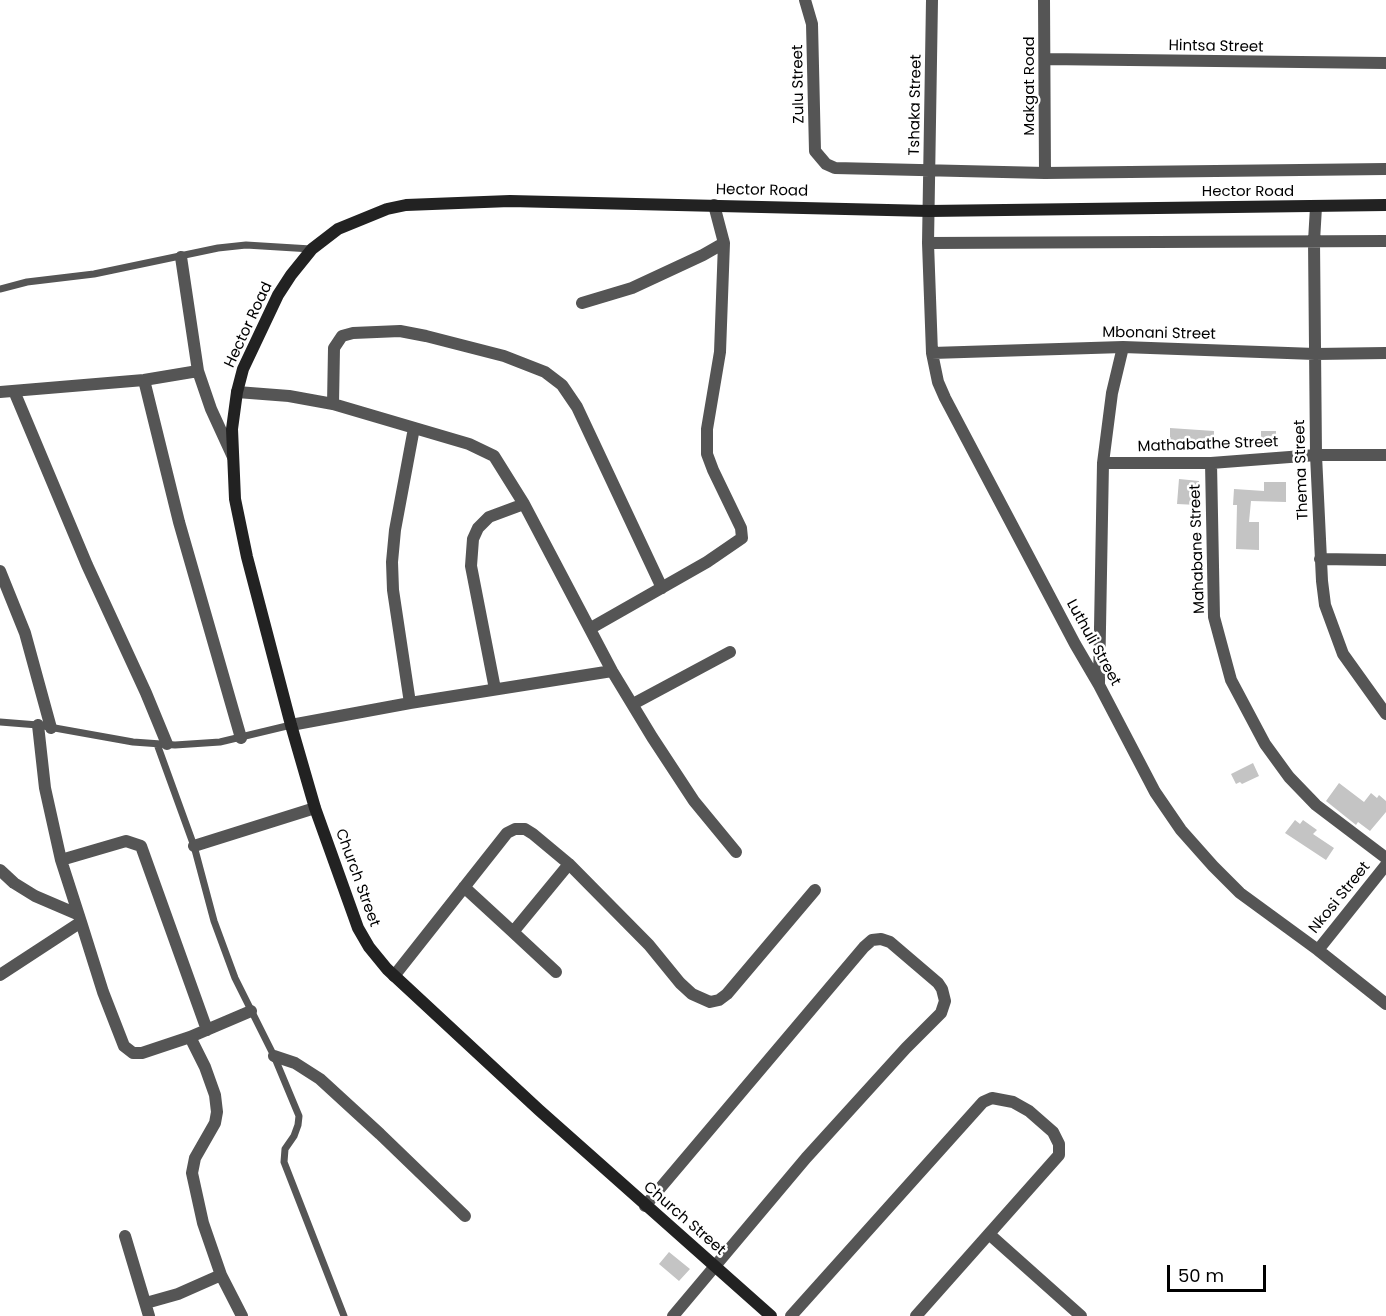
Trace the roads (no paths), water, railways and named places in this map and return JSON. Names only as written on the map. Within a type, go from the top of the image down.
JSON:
[{"type":"street","name":"Zulu Street","points":[[805,0],[812,24],[815,151],[826,164]]},
{"type":"street","name":"Tshaka Street","points":[[929,211],[932,0]]},
{"type":"street","name":"Makgat Road","points":[[1044,0],[1045,173]]},
{"type":"street","name":"Hintsa Street","points":[[1045,59],[1386,63]]},
{"type":"street","name":"Hector Road","points":[[826,164],[847,170],[930,169],[1045,173],[1386,169]]},
{"type":"street","name":"Hector Road","points":[[237,392],[243,369],[268,314],[291,275],[312,249],[338,229],[378,212],[406,205],[510,201],[929,211],[1386,205]]},
{"type":"street","points":[[591,628],[733,546],[743,533],[707,454],[706,442],[720,352],[724,243],[714,205]]},
{"type":"street","name":"Thema Street","points":[[1316,207],[1314,241],[1316,455],[1320,559],[1325,605],[1343,654],[1386,714]]},
{"type":"street","name":"Luthuli Street","points":[[929,211],[932,353],[938,381],[1155,792],[1181,830],[1240,893],[1318,950],[1386,1004]]},
{"type":"street","points":[[928,243],[1386,241]]},
{"type":"street","points":[[582,303],[632,288],[724,243]]},
{"type":"street","points":[[181,257],[198,371],[211,409],[233,457]]},
{"type":"street","points":[[333,404],[334,348],[342,336],[353,333],[400,332],[426,336],[504,356],[545,372],[562,385],[574,402],[662,588]]},
{"type":"street","points":[[1100,685],[1103,463],[1113,393],[1123,347]]},
{"type":"street","name":"Mbonani Street","points":[[932,353],[1123,347],[1315,354],[1386,353]]},
{"type":"street","points":[[0,392],[144,380],[198,371]]},
{"type":"street","points":[[144,380],[179,522],[241,738]]},
{"type":"street","points":[[14,391],[162,744]]},
{"type":"street","points":[[237,392],[281,394],[333,404],[469,444],[494,456],[524,504],[612,671],[671,768],[694,801],[736,852]]},
{"type":"street","name":"Church Street","points":[[237,392],[233,413],[233,457],[235,499],[243,539],[315,808],[358,928],[374,955],[394,976],[645,1206],[771,1316]]},
{"type":"street","points":[[410,703],[393,590],[392,562],[394,530],[414,428]]},
{"type":"street","name":"Mathabathe Street","points":[[1103,463],[1211,463],[1316,455],[1386,455]]},
{"type":"street","name":"Mahabane Street","points":[[1211,463],[1211,578],[1214,617],[1231,680],[1265,744],[1289,777],[1316,805],[1386,858]]},
{"type":"street","points":[[495,689],[471,566],[473,539],[477,528],[489,517],[524,504]]},
{"type":"street","points":[[1320,559],[1386,560]]},
{"type":"street","points":[[0,571],[25,633],[51,728]]},
{"type":"street","points":[[633,704],[730,652]]},
{"type":"street","points":[[291,725],[410,703],[612,671]]},
{"type":"street","points":[[38,725],[45,788],[61,860],[103,992],[124,1046],[133,1053],[142,1053],[190,1037],[251,1011]]},
{"type":"street","points":[[194,846],[315,808]]},
{"type":"street","points":[[394,976],[507,833],[515,829],[525,829],[533,834],[568,864],[649,945],[680,983],[692,994],[710,1002],[719,1000],[727,994],[815,890]]},
{"type":"street","points":[[61,860],[126,841],[141,846],[207,1030]]},
{"type":"street","points":[[513,932],[568,864]]},
{"type":"street","name":"Nkosi Street","points":[[1318,950],[1386,865]]},
{"type":"street","points":[[0,870],[14,883],[35,896],[79,918]]},
{"type":"street","points":[[464,887],[556,972]]},
{"type":"street","points":[[0,975],[79,918]]},
{"type":"street","points":[[645,1206],[868,943],[876,939],[885,940],[933,978],[942,989],[944,1006],[941,1013],[806,1158],[673,1316]]},
{"type":"street","points":[[190,1037],[205,1067],[215,1095],[217,1112],[215,1123],[195,1158],[192,1173],[203,1223],[220,1275],[242,1316]]},
{"type":"street","points":[[274,1056],[295,1063],[320,1079],[465,1216]]},
{"type":"street","points":[[791,1316],[979,1106],[987,1100],[999,1098],[1013,1102],[1029,1111],[1053,1132],[1060,1149],[1056,1160],[989,1234],[924,1314]]},
{"type":"street","points":[[989,1234],[1081,1316]]},
{"type":"street","points":[[125,1236],[148,1310],[220,1275]]},
{"type":"lane","points":[[0,289],[27,282],[94,274],[218,248],[246,245],[312,249]]},
{"type":"lane","points":[[0,722],[38,725],[111,739],[162,744],[220,742],[291,725]]},
{"type":"lane","points":[[162,744],[194,846],[214,921],[235,978],[274,1056],[299,1116],[294,1136],[285,1149],[284,1162],[344,1316]]}]
